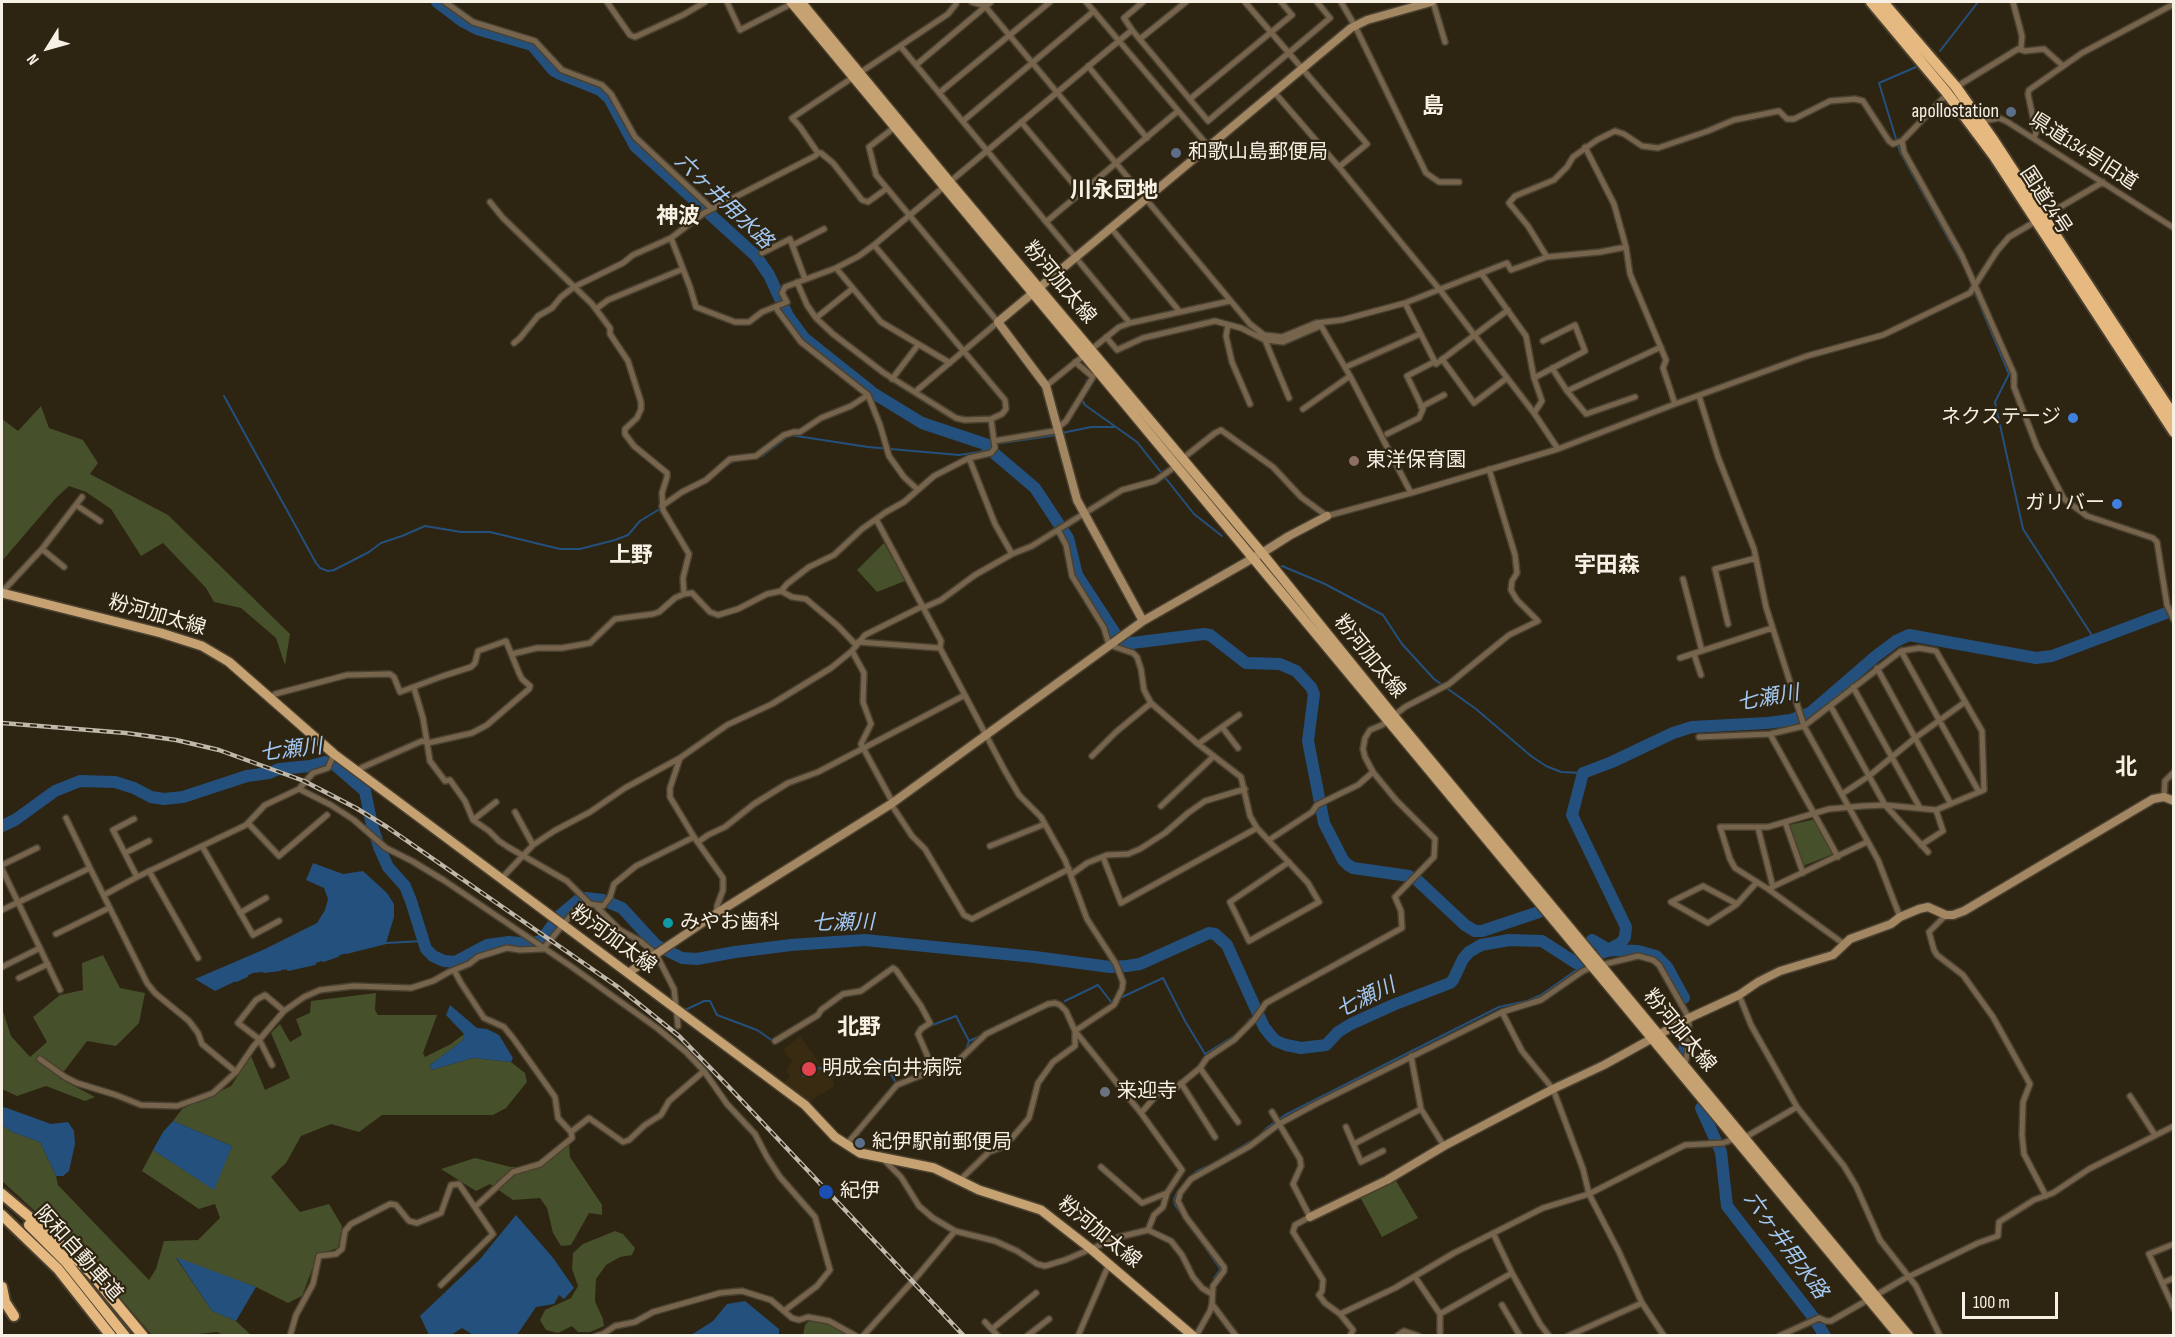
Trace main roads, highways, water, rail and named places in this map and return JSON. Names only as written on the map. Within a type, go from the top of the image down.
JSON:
[{"type":"highway","name":"国道24号","points":[[1871,2],[1952,90]]},
{"type":"highway","name":"国道24号","points":[[1883,2],[1978,126],[2174,416]]},
{"type":"highway","name":"国道24号","points":[[2041,219],[2174,432]]},
{"type":"highway","points":[[2,1194],[73,1256],[111,1296],[143,1335]]},
{"type":"highway","name":"阪和自動車道","points":[[2,1201],[66,1263],[125,1335]]},
{"type":"highway","name":"阪和自動車道","points":[[2,1215],[58,1269],[111,1335]]},
{"type":"highway","points":[[2,1287],[5,1302],[14,1316]]},
{"type":"main road","name":"粉河加太線","points":[[795,2],[946,184]]},
{"type":"main road","name":"粉河加太線","points":[[857,74],[895,127],[1089,351],[1655,1037],[1734,1139],[1872,1297],[1909,1335]]},
{"type":"main road","name":"粉河加太線","points":[[2,592],[160,633],[202,646],[229,662],[334,754],[805,1105],[835,1137],[860,1153],[934,1168],[999,1197],[1041,1209],[1195,1335]]},
{"type":"main road","name":"粉河加太線","points":[[1655,1037],[1685,1065],[1872,1297],[1899,1335]]},
{"type":"water","points":[[313,863],[343,874],[363,871],[387,893],[394,904],[394,917],[386,943],[300,968],[253,973],[215,991],[195,979],[265,949],[317,923],[325,910],[328,899],[324,888],[306,880]]},
{"type":"water","points":[[450,1005],[477,1028],[487,1029],[499,1035],[513,1058],[511,1062],[473,1058],[431,1070],[430,1065],[462,1041],[464,1034],[446,1015]]},
{"type":"water","points":[[2,1107],[51,1124],[68,1122],[74,1131],[75,1144],[69,1171],[63,1176],[56,1176],[40,1142],[12,1132],[2,1125]]},
{"type":"water","points":[[173,1121],[232,1146],[214,1190],[153,1150],[163,1132]]},
{"type":"water","points":[[516,1215],[554,1259],[574,1288],[564,1299],[559,1295],[554,1304],[536,1307],[517,1335],[473,1335],[462,1328],[451,1335],[429,1335],[420,1316],[480,1259]]},
{"type":"water","points":[[176,1257],[256,1287],[236,1321],[212,1311]]},
{"type":"water","points":[[745,1301],[779,1329],[779,1335],[691,1335],[713,1321],[727,1304]]},
{"type":"waterway","name":"六ヶ井用水路","points":[[437,2],[477,29],[532,45],[553,70],[600,90],[609,98],[635,146],[756,256],[769,275],[788,316],[804,338],[873,393],[922,423],[988,445],[995,454],[1035,488],[1068,538],[1077,575],[1120,641],[1132,643],[1210,635],[1246,663],[1280,664],[1296,671],[1311,687],[1314,694],[1308,741],[1324,823],[1343,860],[1348,865],[1353,868],[1409,876],[1417,880],[1465,925],[1475,931],[1482,931],[1539,912]]},
{"type":"waterway","points":[[1940,51],[1978,2]]},
{"type":"waterway","points":[[1916,67],[1879,83],[1900,152],[1963,265]]},
{"type":"waterway","points":[[1969,279],[2009,374],[1995,402],[2023,529],[2095,640]]},
{"type":"waterway","points":[[1085,386],[1087,380]]},
{"type":"waterway","points":[[224,396],[316,563],[320,568],[328,571],[369,552],[381,543],[425,526],[461,532],[490,532],[560,549],[580,549],[628,535],[640,521],[676,499]]},
{"type":"waterway","points":[[1082,400],[1085,405],[1137,442],[1194,514],[1222,536]]},
{"type":"waterway","points":[[1062,433],[1091,427],[1116,427]]},
{"type":"waterway","points":[[748,459],[762,456],[790,435],[868,447],[959,455],[980,452],[990,447]]},
{"type":"waterway","points":[[988,445],[1057,435]]},
{"type":"waterway","points":[[726,466],[736,460]]},
{"type":"waterway","points":[[1282,566],[1325,584],[1383,615],[1402,644],[1434,679],[1476,709],[1531,756],[1561,772],[1583,773]]},
{"type":"waterway","name":"七瀬川","points":[[1602,953],[1621,943],[1625,937],[1626,927],[1572,815],[1583,773],[1673,733],[1692,727],[1767,723],[1791,720],[1810,713],[1876,656],[1896,641],[1909,635],[2036,658],[2052,656],[2174,610]]},
{"type":"waterway","name":"七瀬川","points":[[2,826],[15,820],[55,791],[80,781],[115,782],[151,797],[164,799],[183,797],[247,776],[325,762],[335,765],[365,791],[379,847],[388,867],[405,886],[426,949],[433,956],[444,961],[455,962],[487,945],[509,942],[528,944],[541,941],[559,916],[577,901],[586,898],[603,900],[622,908],[656,945],[682,958],[697,959],[791,945],[865,940],[1110,967],[1140,964],[1209,933],[1215,934],[1227,945],[1264,1027],[1271,1036],[1276,1041],[1301,1048],[1326,1045],[1338,1032],[1351,1024],[1450,983],[1463,959],[1469,952],[1481,945],[1509,940],[1542,941],[1576,963],[1580,962]]},
{"type":"waterway","name":"六ヶ井用水路","points":[[1592,940],[1609,950],[1638,951],[1656,956],[1667,967],[1684,998]]},
{"type":"waterway","points":[[346,953],[386,943],[423,941]]},
{"type":"waterway","name":"六ヶ井用水路","points":[[1603,957],[1628,952]]},
{"type":"waterway","points":[[323,961],[338,956]]},
{"type":"waterway","points":[[288,970],[315,964]]},
{"type":"waterway","points":[[1188,1179],[1197,1171],[1258,1137],[1285,1115],[1499,1007],[1527,1001],[1541,995],[1582,966]]},
{"type":"waterway","points":[[264,972],[280,970]]},
{"type":"waterway","points":[[236,981],[247,976]]},
{"type":"waterway","points":[[1120,998],[1163,978],[1205,1054],[1237,1034]]},
{"type":"waterway","points":[[1065,1001],[1098,985],[1112,1003]]},
{"type":"waterway","points":[[685,1010],[704,1001],[710,1001],[717,1015],[757,1030],[773,1041]]},
{"type":"waterway","points":[[930,1026],[956,1016],[969,1041],[978,1037]]},
{"type":"waterway","points":[[1241,1030],[1250,1019]]},
{"type":"waterway","points":[[995,1032],[1015,1023]]},
{"type":"waterway","name":"六ヶ井用水路","points":[[1684,1054],[1686,1026]]},
{"type":"waterway","points":[[966,1050],[969,1041]]},
{"type":"waterway","points":[[846,1073],[853,1071],[865,1061],[883,1061],[895,1081]]},
{"type":"waterway","points":[[928,1075],[959,1064]]},
{"type":"waterway","points":[[803,1076],[814,1069],[822,1068],[836,1072]]},
{"type":"waterway","name":"六ヶ井用水路","points":[[1701,1108],[1721,1152],[1727,1206],[1813,1317],[1825,1336]]},
{"type":"waterway","points":[[1177,1193],[1174,1199],[1175,1205],[1219,1267],[1220,1270],[1214,1278]]},
{"type":"railway","points":[[2,723],[126,733],[176,740],[219,750],[304,781],[387,827],[618,987],[679,1036],[964,1336]]},
{"type":"place","name":"apollostation","points":[[2011,112]]},
{"type":"place","name":"和歌山島郵便局","points":[[1176,153]]},
{"type":"place","name":"ネクステージ","points":[[2073,418]]},
{"type":"place","name":"東洋保育園","points":[[1354,461]]},
{"type":"place","name":"ガリバー","points":[[2117,504]]},
{"type":"place","name":"みやお歯科","points":[[668,923]]},
{"type":"place","name":"明成会向井病院","points":[[809,1069]]},
{"type":"place","name":"来迎寺","points":[[1105,1092]]},
{"type":"place","name":"紀伊駅前郵便局","points":[[860,1143]]},
{"type":"place","name":"紀伊","points":[[826,1192]]},
{"type":"district","name":"島","points":[[1433,107]]},
{"type":"district","name":"川永団地","points":[[1114,191]]},
{"type":"district","name":"神波","points":[[678,217]]},
{"type":"district","name":"上野","points":[[631,556]]},
{"type":"district","name":"宇田森","points":[[1607,566]]},
{"type":"district","name":"北","points":[[2126,768]]},
{"type":"district","name":"北野","points":[[859,1028]]}]
